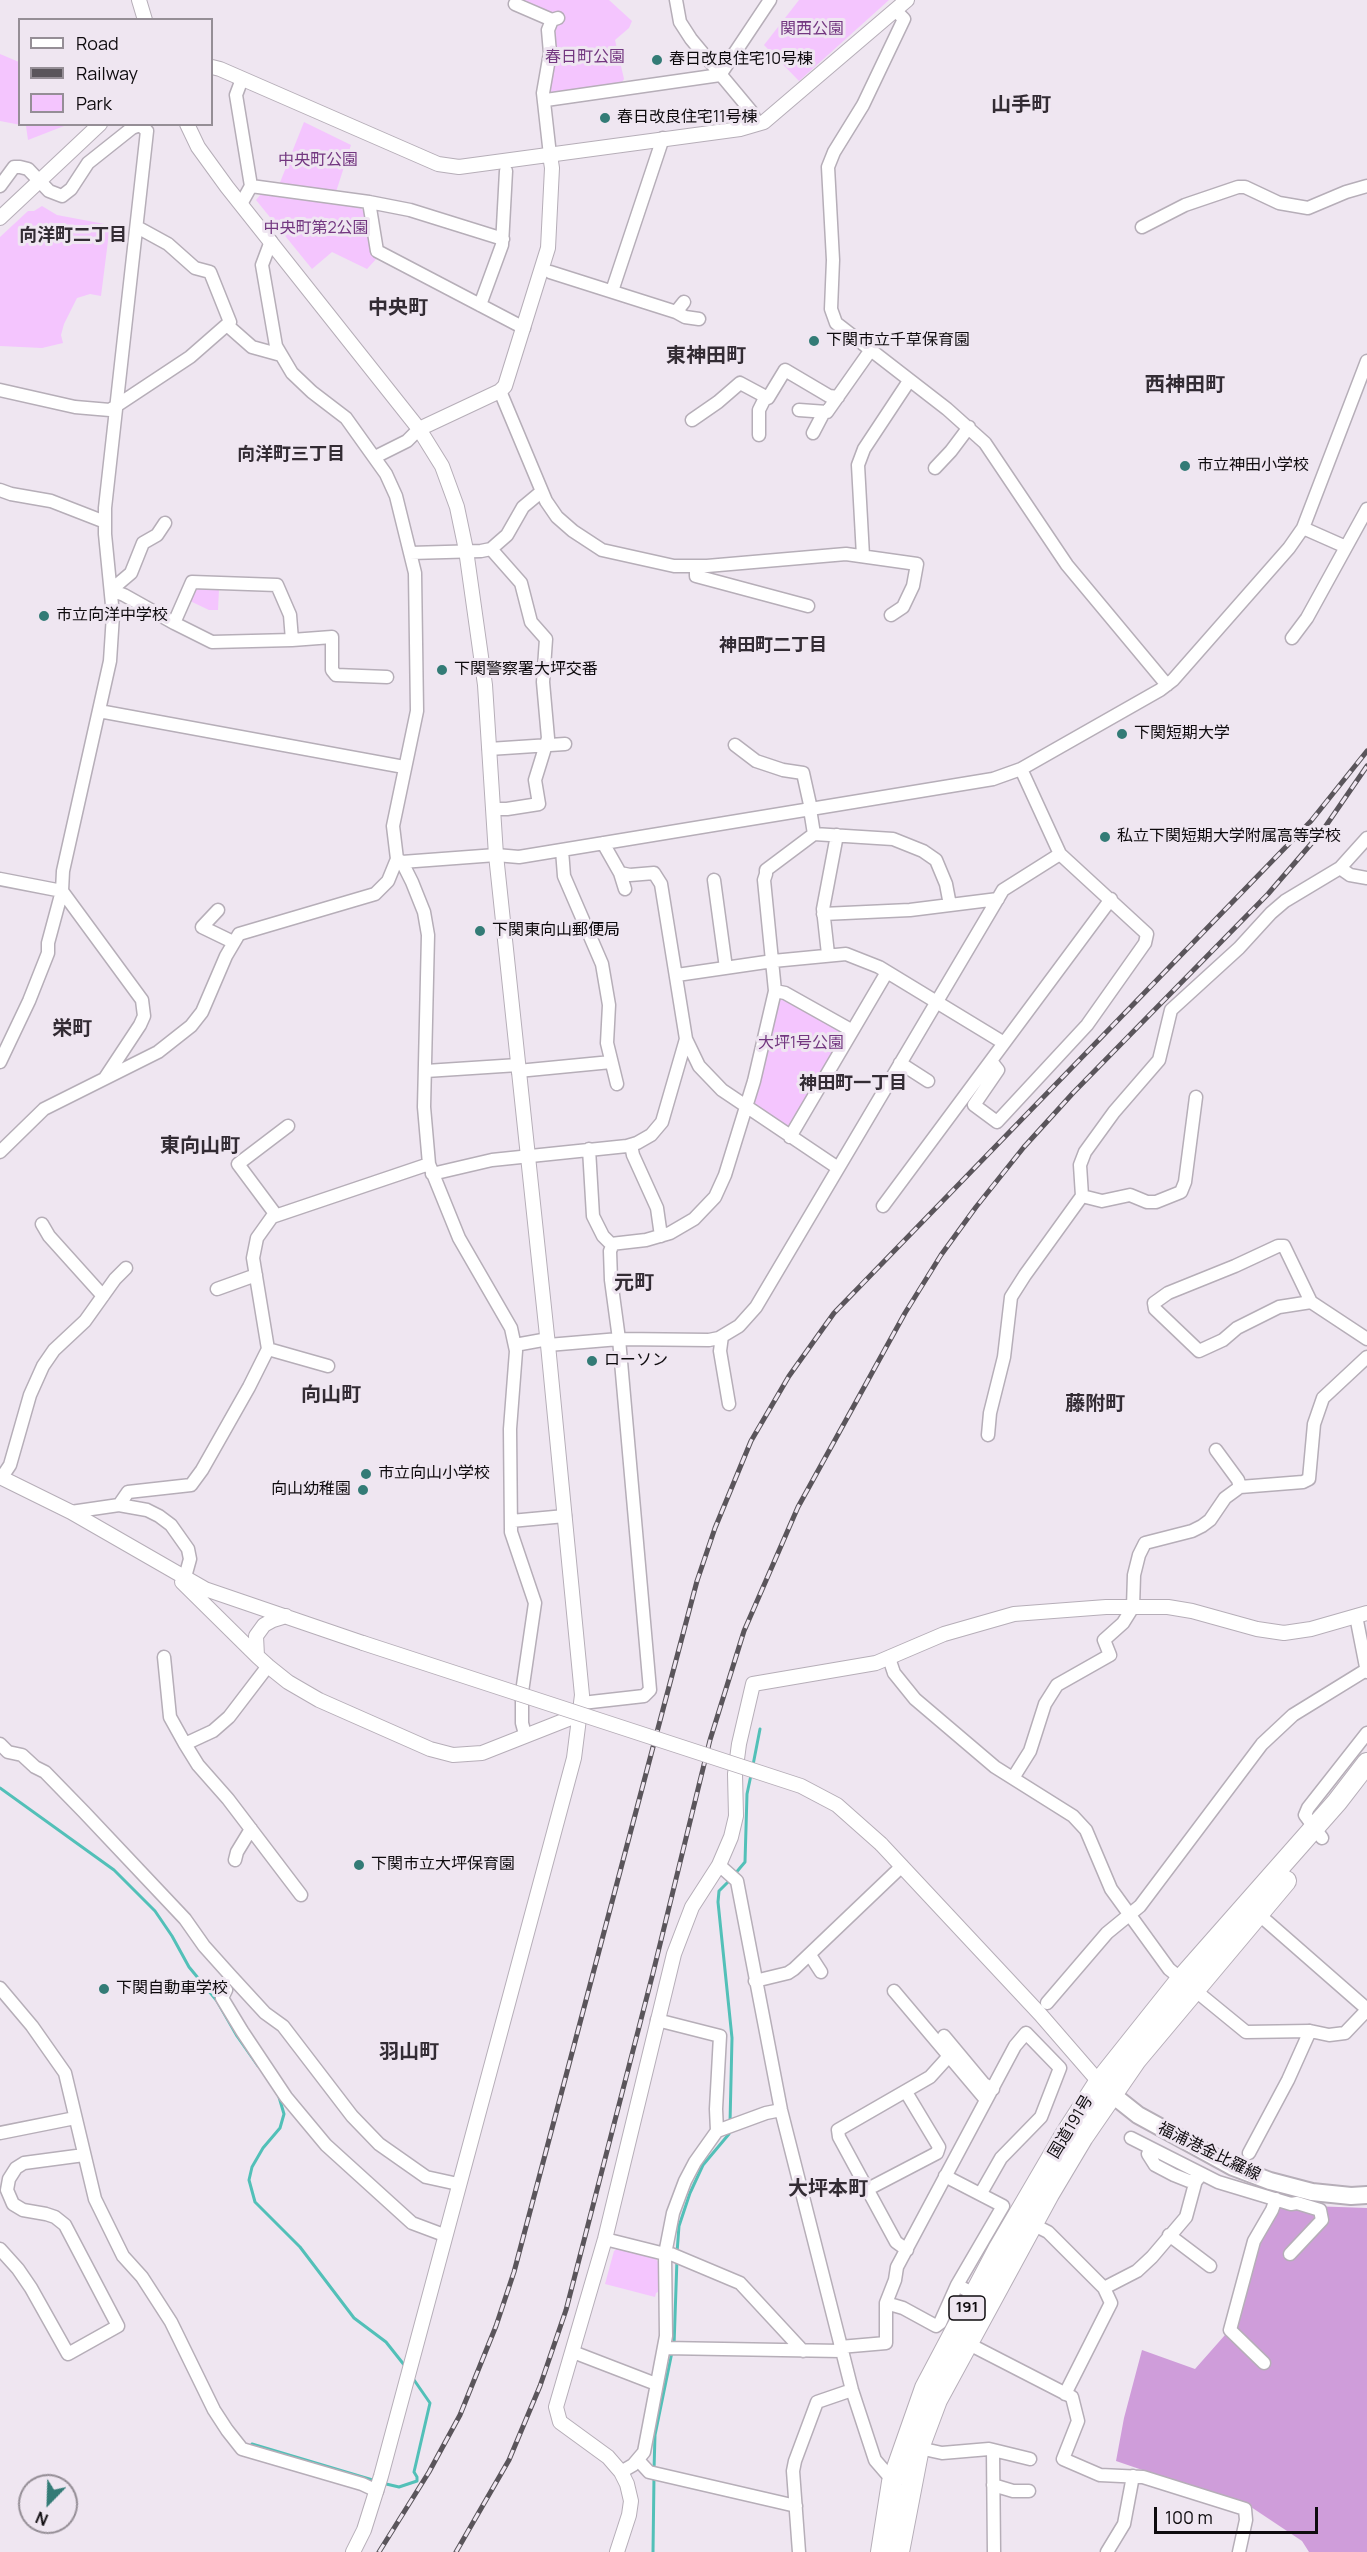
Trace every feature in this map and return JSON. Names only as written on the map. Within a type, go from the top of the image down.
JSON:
[{"type":"highway","name":"国道191号","points":[[1318,1834],[1367,1763]]},
{"type":"highway","name":"国道191号","points":[[881,2552],[925,2388],[966,2290],[1065,2135],[1105,2088],[1136,2060],[1187,1985],[1318,1834],[1367,1785]]},
{"type":"highway","name":"国道191号","points":[[899,2552],[901,2484],[919,2448],[937,2400],[1032,2224],[1083,2137],[1105,2088]]},
{"type":"main road","name":"福浦港金比羅線","points":[[1105,2088],[1138,2115],[1233,2168],[1289,2187],[1329,2194],[1367,2195]]},
{"type":"street","points":[[139,0],[144,18]]},
{"type":"street","points":[[676,0],[680,22],[691,39],[752,111],[757,124]]},
{"type":"street","points":[[546,100],[720,75],[770,0]]},
{"type":"street","points":[[213,67],[438,164],[459,167],[740,129],[757,124],[780,111],[907,0]]},
{"type":"street","points":[[375,457],[407,441],[419,429],[500,391],[509,378],[548,248],[552,168],[546,100],[543,93],[550,53],[548,30],[555,19],[516,4]]},
{"type":"street","points":[[895,10],[904,19],[863,105],[834,152],[828,167],[833,260],[831,309],[836,323],[969,427],[996,456],[1067,566],[1167,685]]},
{"type":"street","points":[[241,204],[252,186],[236,95],[242,79]]},
{"type":"street","points":[[0,218],[98,126]]},
{"type":"street","points":[[0,186],[14,167],[28,170],[49,190],[62,196],[71,189],[88,163],[137,126]]},
{"type":"street","points":[[0,1062],[29,1001],[48,953],[48,943],[62,891],[63,871],[112,645],[111,590],[105,522],[147,140],[147,131],[141,126]]},
{"type":"street","points":[[188,126],[198,147],[241,204],[419,429],[442,466],[452,488],[466,550],[485,685],[496,855],[548,1342],[581,1709],[574,1758],[444,2235],[379,2484],[364,2530],[353,2552]]},
{"type":"street","points":[[612,291],[663,138]]},
{"type":"street","points":[[480,305],[503,239],[506,171]]},
{"type":"street","points":[[252,186],[410,210],[503,239]]},
{"type":"street","points":[[1142,227],[1185,205],[1239,187],[1245,187],[1279,203],[1308,208],[1367,186]]},
{"type":"street","points":[[369,202],[377,251],[524,328]]},
{"type":"street","points":[[0,390],[75,408],[110,410],[190,357],[230,322],[210,272],[195,268],[168,244],[137,227]]},
{"type":"street","points":[[271,241],[262,265],[276,346],[292,373],[346,418],[375,457],[396,496],[415,573],[417,711],[393,826],[399,860],[424,912],[428,934],[424,1129],[430,1169],[459,1238],[511,1328],[514,1345],[514,1398],[510,1429],[511,1521],[514,1544],[535,1603],[522,1692],[522,1723],[525,1734]]},
{"type":"street","points":[[550,272],[676,312],[684,317],[699,319]]},
{"type":"street","points":[[676,312],[684,302]]},
{"type":"street","points":[[227,325],[252,346],[281,355]]},
{"type":"street","points":[[799,410],[827,412],[870,351]]},
{"type":"street","points":[[399,860],[496,855],[519,857],[993,779],[1021,770],[1167,685],[1231,614],[1303,528],[1367,361]]},
{"type":"street","points":[[692,420],[729,394],[740,383],[768,398],[785,370],[829,396],[838,397]]},
{"type":"street","points":[[862,556],[858,465],[864,449],[909,381]]},
{"type":"street","points":[[500,391],[541,492],[557,517],[580,537],[602,550],[674,566],[846,554],[916,564],[913,586],[903,607],[891,615]]},
{"type":"street","points":[[759,435],[759,410],[766,396]]},
{"type":"street","points":[[813,433],[824,412]]},
{"type":"street","points":[[935,468],[969,427]]},
{"type":"street","points":[[0,490],[51,501],[105,522]]},
{"type":"street","points":[[410,553],[491,549],[507,535],[523,507],[541,492]]},
{"type":"street","points":[[1292,638],[1307,618],[1367,509]]},
{"type":"street","points":[[111,590],[131,573],[143,543],[157,535],[165,524]]},
{"type":"street","points":[[1303,528],[1346,547]]},
{"type":"street","points":[[491,549],[521,583],[531,622],[546,639],[543,681],[548,738],[535,780],[539,804],[493,809]]},
{"type":"street","points":[[696,566],[696,576],[808,606]]},
{"type":"street","points":[[174,623],[192,582],[277,585],[290,615],[292,640]]},
{"type":"street","points":[[111,590],[212,642],[332,637],[332,670],[336,675],[387,677]]},
{"type":"street","points":[[99,711],[404,766]]},
{"type":"street","points":[[489,749],[565,744]]},
{"type":"street","points":[[735,745],[756,761],[783,770],[803,773],[814,834]]},
{"type":"street","points":[[991,1061],[998,1070],[974,1105],[997,1122],[1088,1025],[1145,943],[1147,934],[1060,854],[1021,770]]},
{"type":"street","points":[[589,1149],[593,1216],[603,1236],[613,1244],[661,1236],[694,1219],[715,1197],[725,1175],[754,1081],[775,991],[774,961],[764,880],[766,870],[814,834],[893,839],[933,857],[946,884],[950,905]]},
{"type":"street","points":[[828,954],[823,914],[828,873],[837,835]]},
{"type":"street","points":[[988,1436],[990,1413],[1004,1357],[1011,1297],[1082,1196],[1080,1160],[1114,1112],[1159,1060],[1171,1010],[1239,948],[1285,901],[1340,868],[1367,838]]},
{"type":"street","points":[[603,843],[620,873],[625,889]]},
{"type":"street","points":[[562,850],[564,876],[602,964],[609,1005],[607,1043],[617,1084]]},
{"type":"street","points":[[514,1345],[619,1339],[699,1340],[722,1336],[739,1326],[756,1307],[1003,890],[1060,854]]},
{"type":"street","points":[[0,1152],[44,1109],[158,1052],[197,1019],[233,942],[244,932],[375,894],[388,881],[399,860]]},
{"type":"street","points":[[1340,868],[1350,875],[1367,878]]},
{"type":"street","points":[[620,873],[630,875],[654,873],[661,884],[686,1039],[699,1065],[712,1081],[745,1106],[838,1168]]},
{"type":"street","points":[[0,879],[62,891],[142,1000],[144,1016],[140,1025],[105,1078]]},
{"type":"street","points":[[714,880],[726,968]]},
{"type":"street","points":[[823,914],[910,910],[998,899]]},
{"type":"street","points":[[883,1206],[1111,899]]},
{"type":"street","points":[[218,910],[202,927],[233,942]]},
{"type":"street","points":[[677,975],[828,954],[846,954],[887,972],[1005,1043]]},
{"type":"street","points":[[790,1137],[887,972]]},
{"type":"street","points":[[775,991],[785,993],[851,1030]]},
{"type":"street","points":[[119,1505],[128,1492],[191,1485],[249,1387],[268,1349],[253,1258],[257,1238],[272,1217],[430,1169],[631,1145],[651,1135],[662,1122],[686,1039]]},
{"type":"street","points":[[426,1071],[610,1062]]},
{"type":"street","points":[[900,1063],[928,1081]]},
{"type":"street","points":[[1082,1196],[1102,1201],[1130,1195],[1147,1202],[1156,1202],[1181,1192],[1185,1182],[1196,1097]]},
{"type":"street","points":[[276,1215],[238,1164],[288,1126]]},
{"type":"street","points":[[631,1145],[633,1155],[657,1208],[661,1236]]},
{"type":"street","points":[[42,1224],[49,1236],[103,1296]]},
{"type":"street","points":[[167,1568],[257,1656],[288,1682],[319,1700],[398,1737],[442,1753],[464,1755],[482,1753],[581,1709],[644,1696],[650,1690],[610,1256],[613,1244]]},
{"type":"street","points":[[1311,1302],[1279,1308],[1237,1328],[1223,1340],[1199,1351],[1155,1309],[1155,1303],[1168,1293],[1278,1246],[1284,1246],[1311,1302],[1367,1339]]},
{"type":"street","points":[[126,1268],[85,1321],[58,1346],[44,1366],[30,1395],[10,1465],[1,1476],[71,1512],[205,1589],[801,1786],[837,1805],[902,1866],[1040,2014],[1105,2088]]},
{"type":"street","points":[[217,1289],[256,1275]]},
{"type":"street","points":[[722,1336],[720,1351],[729,1404]]},
{"type":"street","points":[[268,1349],[328,1366]]},
{"type":"street","points":[[1013,1778],[1030,1751],[1050,1695],[1066,1679],[1110,1655],[1104,1640],[1123,1623],[1133,1607],[1134,1575],[1145,1543],[1192,1531],[1202,1526],[1210,1520],[1225,1498],[1240,1487],[1303,1482],[1309,1479],[1314,1424],[1323,1398],[1367,1357]]},
{"type":"street","points":[[1216,1450],[1238,1480],[1240,1487]]},
{"type":"street","points":[[71,1512],[119,1505],[147,1509],[171,1525],[188,1549],[190,1559],[185,1577]]},
{"type":"street","points":[[511,1521],[565,1516]]},
{"type":"street","points":[[617,2552],[627,2527],[631,2501],[621,2472],[608,2457],[568,2428],[556,2414],[558,2397],[573,2352],[604,2239],[674,1954],[692,1907],[723,1868],[736,1816],[736,1764],[753,1684],[876,1663],[944,1634],[1014,1614],[1168,1607],[1192,1611],[1257,1629],[1284,1633],[1311,1629],[1361,1614],[1366,1671],[1293,1715],[1262,1744],[1140,1906],[1107,1933],[1047,2003]]},
{"type":"street","points":[[257,1656],[255,1644],[260,1629],[273,1620],[286,1616]]},
{"type":"street","points":[[164,1657],[170,1717],[185,1744],[198,1765],[301,1895]]},
{"type":"street","points":[[889,1658],[894,1673],[915,1699],[978,1753],[1072,1816],[1086,1830],[1111,1889],[1169,1969],[1187,1985],[1246,2032],[1310,2031],[1329,2035],[1345,2033],[1367,2010],[1253,1909]]},
{"type":"street","points":[[185,1744],[213,1731],[228,1718],[268,1666]]},
{"type":"street","points":[[1318,1834],[1305,1815],[1308,1808],[1367,1733]]},
{"type":"street","points":[[0,1744],[8,1752],[22,1755],[35,1767],[45,1772],[123,1853],[185,1919],[204,1946],[265,2013],[283,2026],[352,2116],[372,2138],[391,2154],[426,2177],[458,2184]]},
{"type":"street","points":[[235,1860],[237,1852],[251,1829]]},
{"type":"street","points":[[755,1981],[788,1973],[810,1955],[902,1866]]},
{"type":"street","points":[[723,1868],[737,1881],[781,2110],[840,2349],[875,2460],[901,2484]]},
{"type":"street","points":[[810,1955],[820,1972]]},
{"type":"street","points":[[0,1988],[32,2026],[65,2073],[95,2199],[123,2256],[142,2277],[171,2322],[214,2410],[242,2449],[362,2484],[379,2484]]},
{"type":"street","points":[[226,1990],[222,1998],[242,2031],[286,2097],[326,2145],[412,2223],[444,2235]]},
{"type":"street","points":[[894,1990],[949,2056],[989,2095]]},
{"type":"street","points":[[657,2020],[720,2036],[716,2109],[720,2130]]},
{"type":"street","points":[[1249,2153],[1288,2080],[1310,2031]]},
{"type":"street","points":[[670,2347],[803,2350],[840,2349],[886,2343],[886,2303],[895,2280],[897,2266],[1015,2046],[1026,2033],[1060,2068],[1041,2117],[1001,2158],[981,2193]]},
{"type":"street","points":[[944,2036],[984,2084],[989,2095]]},
{"type":"street","points":[[907,2250],[896,2242],[839,2137],[838,2130],[930,2077],[949,2056]]},
{"type":"street","points":[[868,2189],[937,2153],[939,2147],[906,2092]]},
{"type":"street","points":[[621,2472],[638,2460],[644,2452],[656,2384],[670,2347],[668,2254],[673,2213],[680,2191],[695,2162],[720,2130],[781,2110]]},
{"type":"street","points":[[0,2133],[75,2118]]},
{"type":"street","points":[[1190,2145],[1179,2162],[1175,2166],[1148,2154],[1139,2147],[1134,2139],[1179,2162],[1199,2177],[1320,2210],[1322,2220],[1290,2254]]},
{"type":"street","points":[[1148,2154],[1155,2164],[1174,2175],[1189,2181],[1199,2177]]},
{"type":"street","points":[[0,2249],[31,2288],[68,2354],[118,2326],[64,2226],[55,2217],[23,2210],[13,2204],[7,2190],[9,2179],[16,2168],[24,2163],[84,2155]]},
{"type":"street","points":[[886,2303],[903,2308],[936,2326],[966,2290],[1003,2206],[945,2176]]},
{"type":"street","points":[[1104,2288],[1142,2267],[1186,2217],[1199,2177]]},
{"type":"street","points":[[1264,2363],[1230,2330],[1254,2241],[1276,2199]]},
{"type":"street","points":[[1032,2224],[1048,2232],[1104,2288],[1111,2303],[1065,2394]]},
{"type":"street","points":[[1169,2235],[1210,2266]]},
{"type":"street","points":[[604,2239],[684,2258],[740,2283],[803,2350]]},
{"type":"street","points":[[967,2343],[1072,2397],[1078,2421],[1063,2459],[1100,2475],[1133,2476],[1181,2487],[1245,2509],[1246,2520],[1239,2552]]},
{"type":"street","points":[[573,2352],[656,2384]]},
{"type":"street","points":[[799,2552],[793,2471],[795,2461],[817,2402],[852,2390]]},
{"type":"street","points":[[919,2448],[942,2453],[989,2450],[1030,2459]]},
{"type":"street","points":[[993,2451],[994,2552]]},
{"type":"street","points":[[638,2460],[649,2472],[796,2506]]},
{"type":"street","points":[[1107,2552],[1124,2524],[1133,2476]]},
{"type":"street","points":[[993,2485],[1013,2491],[1029,2491]]},
{"type":"green space","name":"春日町公園","points":[[516,0],[609,0],[632,21],[629,28],[615,40],[624,79],[620,86],[550,95],[547,93],[554,23]]},
{"type":"green space","name":"関西公園","points":[[799,0],[889,0],[799,81],[764,45]]},
{"type":"green space","points":[[0,54],[18,62],[18,124],[0,121]]},
{"type":"green space","name":"中央町公園","points":[[304,122],[351,145],[336,192],[279,185]]},
{"type":"green space","points":[[26,126],[64,126],[28,140]]},
{"type":"green space","name":"中央町第2公園","points":[[261,194],[358,205],[366,214],[371,255],[378,257],[367,269],[332,252],[312,269],[256,200]]},
{"type":"green space","points":[[42,206],[57,215],[110,225],[101,296],[90,294],[77,298],[64,324],[61,335],[63,343],[42,348],[0,346],[0,237],[28,211],[34,211]]},
{"type":"green space","points":[[202,588],[219,589],[218,610],[209,610],[190,601],[194,591]]},
{"type":"green space","name":"大坪1号公園","points":[[783,996],[843,1029],[846,1035],[791,1129],[757,1109],[752,1100],[778,998]]},
{"type":"green space","points":[[618,2248],[654,2257],[659,2263],[658,2292],[655,2297],[605,2284],[614,2251]]},
{"type":"shaded area","points":[[1282,2205],[1367,2208],[1367,2552],[1309,2552],[1302,2541],[1251,2507],[1116,2461],[1124,2418],[1142,2350],[1195,2369],[1225,2335],[1260,2240]]},
{"type":"waterway","points":[[753,1765],[760,1729]]},
{"type":"waterway","points":[[734,1875],[745,1862],[747,1794],[751,1775]]},
{"type":"waterway","points":[[0,1788],[114,1870],[155,1911],[189,1967],[217,2001],[258,2066]]},
{"type":"waterway","points":[[730,1880],[719,1891],[718,1902],[732,2038],[730,2123]]},
{"type":"waterway","points":[[279,2097],[284,2114],[280,2128],[263,2148],[252,2167],[249,2180],[255,2202],[300,2247],[354,2318],[386,2342],[405,2366]]},
{"type":"waterway","points":[[677,2253],[679,2226],[690,2193],[703,2165],[729,2134],[729,2130]]},
{"type":"waterway","points":[[674,2346],[677,2259]]},
{"type":"waterway","points":[[654,2470],[655,2435],[672,2352]]},
{"type":"waterway","points":[[382,2483],[399,2487],[417,2481],[414,2472],[430,2403],[412,2377]]},
{"type":"waterway","points":[[252,2444],[376,2481]]},
{"type":"waterway","points":[[653,2552],[654,2476]]},
{"type":"railway","points":[[379,2552],[429,2472],[460,2415],[496,2326],[514,2272],[697,1581],[715,1528],[751,1441],[789,1376],[834,1313],[1311,821],[1367,751]]},
{"type":"railway","points":[[456,2552],[509,2460],[540,2386],[566,2310],[653,1973],[710,1740],[744,1631],[798,1507],[905,1313],[941,1255],[976,1207],[1024,1147],[1073,1093],[1268,894],[1323,830],[1367,766]]},
{"type":"place","name":"春日改良住宅10号棟","points":[[657,60]]},
{"type":"place","name":"春日改良住宅11号棟","points":[[605,118]]},
{"type":"place","name":"下関市立千草保育園","points":[[814,341]]},
{"type":"place","name":"市立神田小学校","points":[[1185,466]]},
{"type":"place","name":"市立向洋中学校","points":[[44,616]]},
{"type":"place","name":"下関警察署大坪交番","points":[[442,670]]},
{"type":"place","name":"下関短期大学","points":[[1122,734]]},
{"type":"place","name":"私立下関短期大学附属高等学校","points":[[1105,837]]},
{"type":"place","name":"下関東向山郵便局","points":[[480,931]]},
{"type":"place","name":"ローソン","points":[[592,1361]]},
{"type":"place","name":"市立向山小学校","points":[[366,1474]]},
{"type":"place","name":"向山幼稚園","points":[[363,1490]]},
{"type":"place","name":"下関市立大坪保育園","points":[[359,1865]]},
{"type":"place","name":"下関自動車学校","points":[[104,1989]]},
{"type":"district","name":"山手町","points":[[1021,105]]},
{"type":"district","name":"向洋町二丁目","points":[[73,236]]},
{"type":"district","name":"中央町","points":[[398,308]]},
{"type":"district","name":"東神田町","points":[[706,356]]},
{"type":"district","name":"西神田町","points":[[1185,385]]},
{"type":"district","name":"向洋町三丁目","points":[[291,455]]},
{"type":"district","name":"神田町二丁目","points":[[773,646]]},
{"type":"district","name":"栄町","points":[[72,1029]]},
{"type":"district","name":"神田町一丁目","points":[[853,1084]]},
{"type":"district","name":"東向山町","points":[[200,1146]]},
{"type":"district","name":"元町","points":[[634,1283]]},
{"type":"district","name":"向山町","points":[[331,1395]]},
{"type":"district","name":"藤附町","points":[[1095,1404]]},
{"type":"district","name":"羽山町","points":[[409,2052]]},
{"type":"district","name":"大坪本町","points":[[828,2189]]}]
